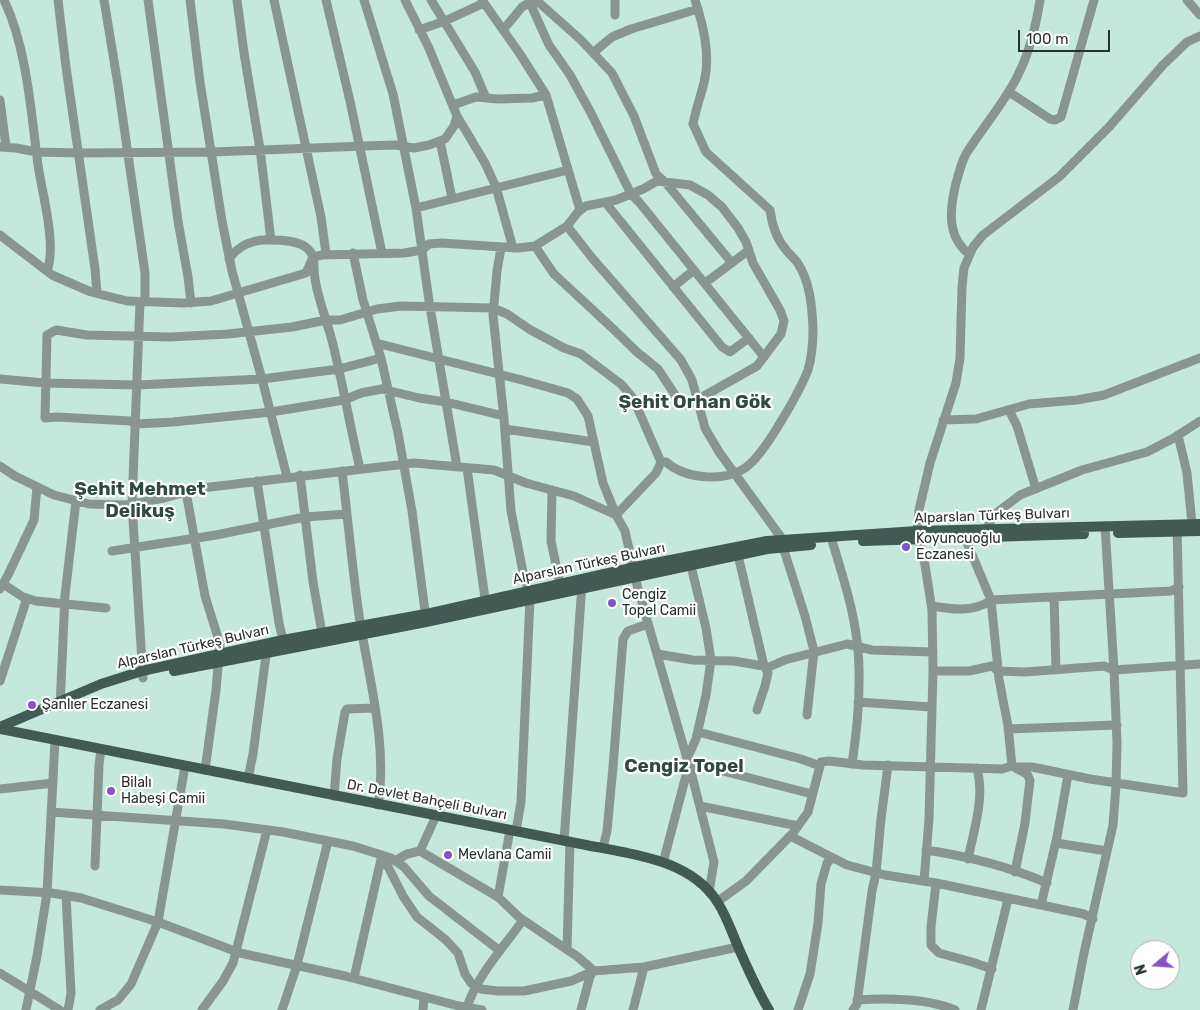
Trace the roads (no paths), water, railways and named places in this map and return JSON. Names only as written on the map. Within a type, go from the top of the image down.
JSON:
[{"type":"main road","name":"Alparslan Türkeş Bulvarı","points":[[1177,528],[1196,524]]},
{"type":"main road","name":"Alparslan Türkeş Bulvarı","points":[[634,573],[691,566],[783,544],[832,540],[918,535],[1177,528],[1200,531]]},
{"type":"main road","name":"Alparslan Türkeş Bulvarı","points":[[963,534],[986,529],[1105,530]]},
{"type":"main road","name":"Alparslan Türkeş Bulvarı","points":[[0,728],[61,704],[101,684],[218,658],[426,618],[634,573],[767,541],[783,544]]},
{"type":"main road","name":"Alparslan Türkeş Bulvarı","points":[[530,595],[560,584],[582,584]]},
{"type":"main road","name":"Alparslan Türkeş Bulvarı","points":[[267,649],[283,640],[322,633],[362,630]]},
{"type":"main road","name":"Dr. Devlet Bahçeli Bulvarı","points":[[0,728],[56,741],[603,848],[663,863],[681,870],[696,879],[717,902],[769,1010]]},
{"type":"street","points":[[0,4],[4,0],[11,13],[32,114],[50,238],[51,261],[47,271]]},
{"type":"street","points":[[58,0],[97,293]]},
{"type":"street","points":[[104,0],[145,273],[138,336],[132,504],[142,675]]},
{"type":"street","points":[[148,0],[191,303]]},
{"type":"street","points":[[190,0],[200,82],[229,259],[271,412],[286,477]]},
{"type":"street","points":[[237,0],[260,149],[271,240]]},
{"type":"street","points":[[274,0],[321,217],[326,254]]},
{"type":"street","points":[[326,0],[338,47],[382,253]]},
{"type":"street","points":[[364,0],[393,94],[416,208],[430,307],[457,467]]},
{"type":"street","points":[[405,0],[452,105],[485,163],[496,187],[512,248]]},
{"type":"street","points":[[431,0],[475,72],[486,98]]},
{"type":"street","points":[[615,0],[615,15]]},
{"type":"street","points":[[969,254],[962,248],[951,220],[952,203],[963,160],[1009,92],[1018,75],[1027,55],[1040,0]]},
{"type":"street","points":[[1009,92],[1050,119],[1055,120],[1061,117],[1094,0]]},
{"type":"street","points":[[1187,0],[1200,15]]},
{"type":"street","points":[[503,30],[522,7],[533,1]]},
{"type":"street","points":[[533,1],[594,52],[612,73],[634,116],[656,174],[666,182],[732,263]]},
{"type":"street","points":[[533,1],[549,45],[570,75],[591,113],[630,194],[639,202],[706,283],[764,357]]},
{"type":"street","points":[[419,30],[445,21],[483,2],[546,95],[580,210]]},
{"type":"street","points":[[594,52],[612,37],[696,4],[707,52],[705,78],[693,124],[706,152],[770,210],[776,236],[797,262],[810,298],[813,346],[808,369],[766,444],[750,464],[736,474],[698,476],[674,468],[666,462],[661,462]]},
{"type":"street","points":[[924,881],[934,671],[932,606],[918,535],[919,510],[930,463],[956,383],[960,358],[962,278],[969,254],[983,235],[1059,177],[1109,127],[1163,65],[1187,42],[1200,36]]},
{"type":"street","points":[[452,105],[476,97],[532,98],[546,95]]},
{"type":"street","points":[[0,100],[3,147],[37,152],[212,152],[359,146],[403,146],[414,148],[445,139],[458,116]]},
{"type":"street","points":[[440,141],[452,198]]},
{"type":"street","points":[[416,208],[568,170]]},
{"type":"street","points":[[313,257],[326,254],[422,250],[429,244],[442,243],[501,248],[535,246],[567,226],[580,210],[586,206],[616,200],[657,181],[690,185],[708,195],[722,207],[738,228],[753,263],[780,310],[784,321],[781,334],[757,366],[698,400],[688,405],[681,404],[658,369],[636,352],[554,274],[535,246]]},
{"type":"street","points":[[604,202],[722,348],[730,352],[749,338]]},
{"type":"street","points":[[567,226],[593,259],[681,360],[692,380],[705,428],[783,544],[814,651],[807,715]]},
{"type":"street","points":[[0,235],[47,271],[97,293],[142,302],[191,303],[211,301],[306,273],[313,257]]},
{"type":"street","points":[[229,259],[232,254],[246,244],[260,240],[296,243],[308,249],[313,257],[315,279],[360,469]]},
{"type":"street","points":[[498,897],[521,802],[530,595],[524,578],[511,511],[493,308],[501,248]]},
{"type":"street","points":[[706,283],[749,250]]},
{"type":"street","points":[[353,253],[366,312],[381,358],[404,464],[426,618]]},
{"type":"street","points":[[673,287],[694,270]]},
{"type":"street","points":[[504,416],[446,402],[388,392],[382,389],[362,393],[344,400],[271,412],[136,424],[130,421],[44,418],[47,335],[56,330],[87,335],[170,337],[292,327],[326,320],[340,320],[366,312],[401,306],[493,308],[555,344],[581,354],[621,384],[633,398],[661,462],[656,473],[616,515]]},
{"type":"street","points":[[376,343],[568,393],[577,399],[588,416],[604,483],[616,515],[625,531],[634,573],[656,654],[700,806],[714,862],[709,892]]},
{"type":"street","points":[[0,379],[45,383],[137,385],[262,379],[338,370],[381,358]]},
{"type":"street","points":[[943,420],[976,419],[1029,404],[1078,400],[1104,395],[1200,358]]},
{"type":"street","points":[[1009,410],[1020,434],[1036,489]]},
{"type":"street","points":[[986,529],[996,514],[1020,496],[1082,470],[1147,452],[1200,421]]},
{"type":"street","points":[[505,429],[594,442]]},
{"type":"street","points":[[1178,435],[1196,524]]},
{"type":"street","points":[[0,466],[37,487],[76,501],[90,504],[132,504],[202,488],[414,463],[494,470],[574,496],[616,515]]},
{"type":"street","points":[[467,468],[486,604]]},
{"type":"street","points":[[342,471],[362,630],[379,733],[382,783],[378,805]]},
{"type":"street","points":[[300,476],[322,633]]},
{"type":"street","points":[[257,481],[283,640]]},
{"type":"street","points":[[37,487],[34,520],[1,587],[36,601],[106,608]]},
{"type":"street","points":[[552,490],[551,541],[560,584]]},
{"type":"street","points":[[186,492],[205,596],[220,644],[206,770]]},
{"type":"street","points":[[61,704],[65,605],[76,501]]},
{"type":"street","points":[[112,551],[216,535],[305,517],[347,514]]},
{"type":"street","points":[[717,902],[746,881],[798,826],[808,812],[821,762],[1002,769],[1014,766],[1032,767],[1068,775],[1183,793],[1177,528]]},
{"type":"street","points":[[1073,1010],[1113,825],[1116,783],[1117,725],[1105,530]]},
{"type":"street","points":[[963,534],[991,600],[998,671],[1014,766],[1027,774],[1030,780],[1025,823],[1015,872]]},
{"type":"street","points":[[832,540],[850,604],[858,647],[859,684],[852,764]]},
{"type":"street","points":[[738,555],[764,666],[768,672],[758,710]]},
{"type":"street","points":[[663,863],[688,762],[698,732],[711,660],[706,628],[691,566]]},
{"type":"street","points":[[567,950],[567,841],[582,584]]},
{"type":"street","points":[[932,606],[972,609],[991,600],[1171,591],[1179,587]]},
{"type":"street","points":[[1054,597],[1056,670]]},
{"type":"street","points":[[0,681],[27,598]]},
{"type":"street","points":[[603,848],[613,767],[623,639],[628,631],[648,624]]},
{"type":"street","points":[[656,654],[693,660],[734,661],[769,667],[814,651],[847,644],[872,650],[932,652]]},
{"type":"street","points":[[248,779],[254,754],[267,649]]},
{"type":"street","points":[[934,671],[969,671],[992,666],[998,671],[1025,672],[1104,666],[1114,670],[1200,664]]},
{"type":"street","points":[[858,702],[931,707]]},
{"type":"street","points":[[334,796],[337,759],[345,712],[347,709],[374,708]]},
{"type":"street","points":[[1008,729],[1117,725]]},
{"type":"street","points":[[698,732],[801,759],[820,766]]},
{"type":"street","points":[[26,1010],[47,893],[56,741]]},
{"type":"street","points":[[95,866],[98,765],[101,749]]},
{"type":"street","points":[[688,762],[812,794]]},
{"type":"street","points":[[853,1010],[858,1000],[876,873],[888,765]]},
{"type":"street","points":[[100,1010],[118,1000],[131,984],[158,922],[185,766]]},
{"type":"street","points":[[968,859],[979,805],[980,779],[977,768]]},
{"type":"street","points":[[1041,905],[1056,843],[1068,775]]},
{"type":"street","points":[[0,789],[53,783]]},
{"type":"street","points":[[700,806],[798,826]]},
{"type":"street","points":[[52,812],[224,824],[353,846],[382,855],[404,867],[429,896],[500,951]]},
{"type":"street","points":[[420,851],[436,816]]},
{"type":"street","points":[[202,1010],[223,981],[233,963],[267,830]]},
{"type":"street","points":[[790,836],[847,865],[876,873],[936,883],[1084,914],[1093,919]]},
{"type":"street","points":[[285,1009],[328,841]]},
{"type":"street","points":[[1056,843],[1107,851]]},
{"type":"street","points":[[926,850],[968,859],[1047,883]]},
{"type":"street","points":[[395,861],[407,854],[420,851],[498,897],[523,920],[594,970]]},
{"type":"street","points":[[354,978],[382,855]]},
{"type":"street","points":[[382,855],[417,916],[446,940],[458,953],[465,974],[475,987],[498,991],[524,991],[571,981],[594,970],[644,966],[738,947]]},
{"type":"street","points":[[798,1010],[810,974],[818,923],[821,884],[827,864],[832,858]]},
{"type":"street","points":[[936,883],[931,945],[940,953],[992,969]]},
{"type":"street","points":[[0,890],[47,893],[81,898],[101,906],[158,922],[236,952],[354,978],[482,1010]]},
{"type":"street","points":[[66,895],[70,993],[68,1010]]},
{"type":"street","points":[[981,1010],[1008,899]]},
{"type":"street","points":[[467,1007],[475,987],[523,920]]},
{"type":"street","points":[[633,1010],[644,966]]},
{"type":"street","points":[[581,1010],[590,976],[594,970]]},
{"type":"street","points":[[0,973],[60,1010]]},
{"type":"street","points":[[423,1010],[424,997]]},
{"type":"street","points":[[858,1000],[876,999],[921,1006],[944,1006],[955,1010]]},
{"type":"place","name":"Koyuncuoğlu Eczanesi","points":[[906,547]]},
{"type":"place","name":"Cengiz Topel Camii","points":[[612,603]]},
{"type":"place","name":"Şanlıer Eczanesi","points":[[32,705]]},
{"type":"place","name":"Bilalı Habeşi Camii","points":[[111,791]]},
{"type":"place","name":"Mevlana Camii","points":[[448,855]]},
{"type":"district","name":"Şehit Orhan Gök","points":[[695,403]]},
{"type":"district","name":"Şehit Mehmet Delikuş","points":[[140,501]]},
{"type":"district","name":"Cengiz Topel","points":[[684,767]]}]
